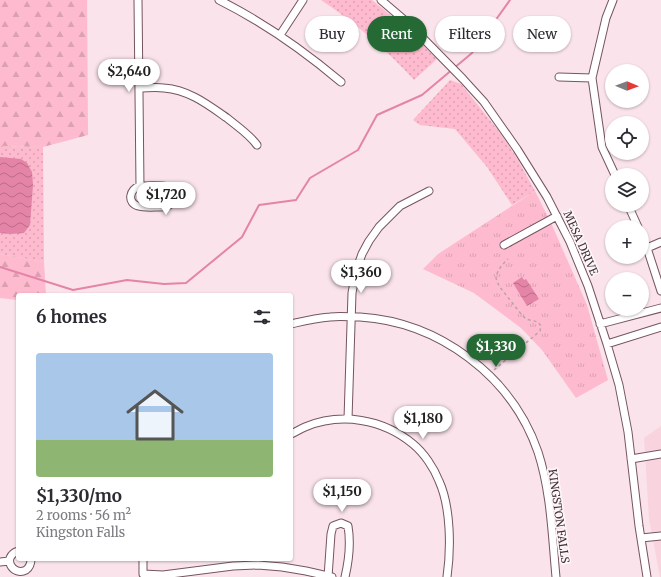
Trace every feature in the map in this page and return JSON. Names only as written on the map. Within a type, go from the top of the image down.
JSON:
[{"type":"street","points":[[138,0],[140,186]]},
{"type":"street","points":[[219,0],[280,35],[341,82]]},
{"type":"street","points":[[280,35],[303,0]]},
{"type":"street","name":"MESA DRIVE","points":[[380,0],[409,24],[484,102],[548,197],[570,242],[588,286],[619,385],[628,432],[647,577]]},
{"type":"street","points":[[611,168],[602,147],[592,78],[606,18],[613,0]]},
{"type":"street","points":[[560,78],[592,78]]},
{"type":"street","points":[[139,88],[169,88],[192,95],[206,103],[247,133],[257,145]]},
{"type":"street","points":[[140,186],[164,186],[169,188],[174,195],[174,200],[166,207],[137,206],[132,202],[131,196],[133,190],[140,186]]},
{"type":"street","points":[[348,419],[352,293],[356,271],[362,254],[379,227],[400,206],[429,191]]},
{"type":"street","points":[[504,245],[557,216]]},
{"type":"street","points":[[649,247],[661,242]]},
{"type":"street","points":[[649,254],[661,290]]},
{"type":"street","points":[[600,324],[661,308]]},
{"type":"street","name":"KINGSTON FALLS","points":[[293,324],[331,317],[351,317],[394,322],[433,336],[453,347],[489,374],[517,409],[529,430],[537,451],[544,473],[548,497],[556,577]]},
{"type":"street","points":[[607,344],[661,327]]},
{"type":"street","points":[[293,433],[305,427],[332,420],[362,420],[378,424],[397,432],[414,444],[430,463],[440,482],[447,505],[449,534],[447,577]]},
{"type":"street","points":[[631,459],[661,454]]},
{"type":"street","points":[[143,561],[143,574],[163,575],[233,566],[258,565],[290,568],[330,577],[331,534],[333,526],[341,523],[348,526],[350,540],[348,564],[345,577]]},
{"type":"street","points":[[641,538],[661,536]]},
{"type":"street","points":[[16,552],[12,554],[9,561],[14,570],[21,572],[25,571],[30,566],[31,561]]},
{"type":"street","points":[[0,562],[9,561]]},
{"type":"path","points":[[489,374],[540,331],[541,326],[538,322],[526,319],[499,286],[496,278],[498,271],[508,259]]},
{"type":"shaded area","points":[[661,426],[660,577],[649,519],[644,438]]},
{"type":"green space","points":[[0,0],[87,0],[88,135],[43,147],[0,146]]},
{"type":"green space","points":[[321,0],[372,0],[391,16],[367,16],[367,35],[359,28],[359,16],[343,16]]},
{"type":"green space","points":[[427,49],[437,59],[414,80],[386,52],[427,52]]},
{"type":"green space","points":[[450,80],[461,84],[501,134],[518,160],[535,191],[512,205],[487,167],[455,129],[420,125],[413,120]]},
{"type":"green space","points":[[0,146],[43,147],[44,262],[0,254]]},
{"type":"green space","points":[[535,191],[552,225],[587,305],[608,380],[576,398],[542,350],[521,328],[474,293],[423,269],[438,254]]},
{"type":"green space","points":[[0,254],[44,262],[46,293],[16,293],[16,300],[0,298]]},
{"type":"water","points":[[0,157],[21,159],[27,163],[32,172],[33,185],[30,225],[24,233],[0,233]]},
{"type":"water","points":[[522,277],[524,280],[526,279],[539,299],[527,306],[513,283]]},
{"type":"waterway","points":[[0,267],[73,290],[127,280],[164,284],[186,283],[242,237],[259,205],[296,200],[310,178],[358,150],[377,115],[422,95],[472,53],[510,0]]}]
